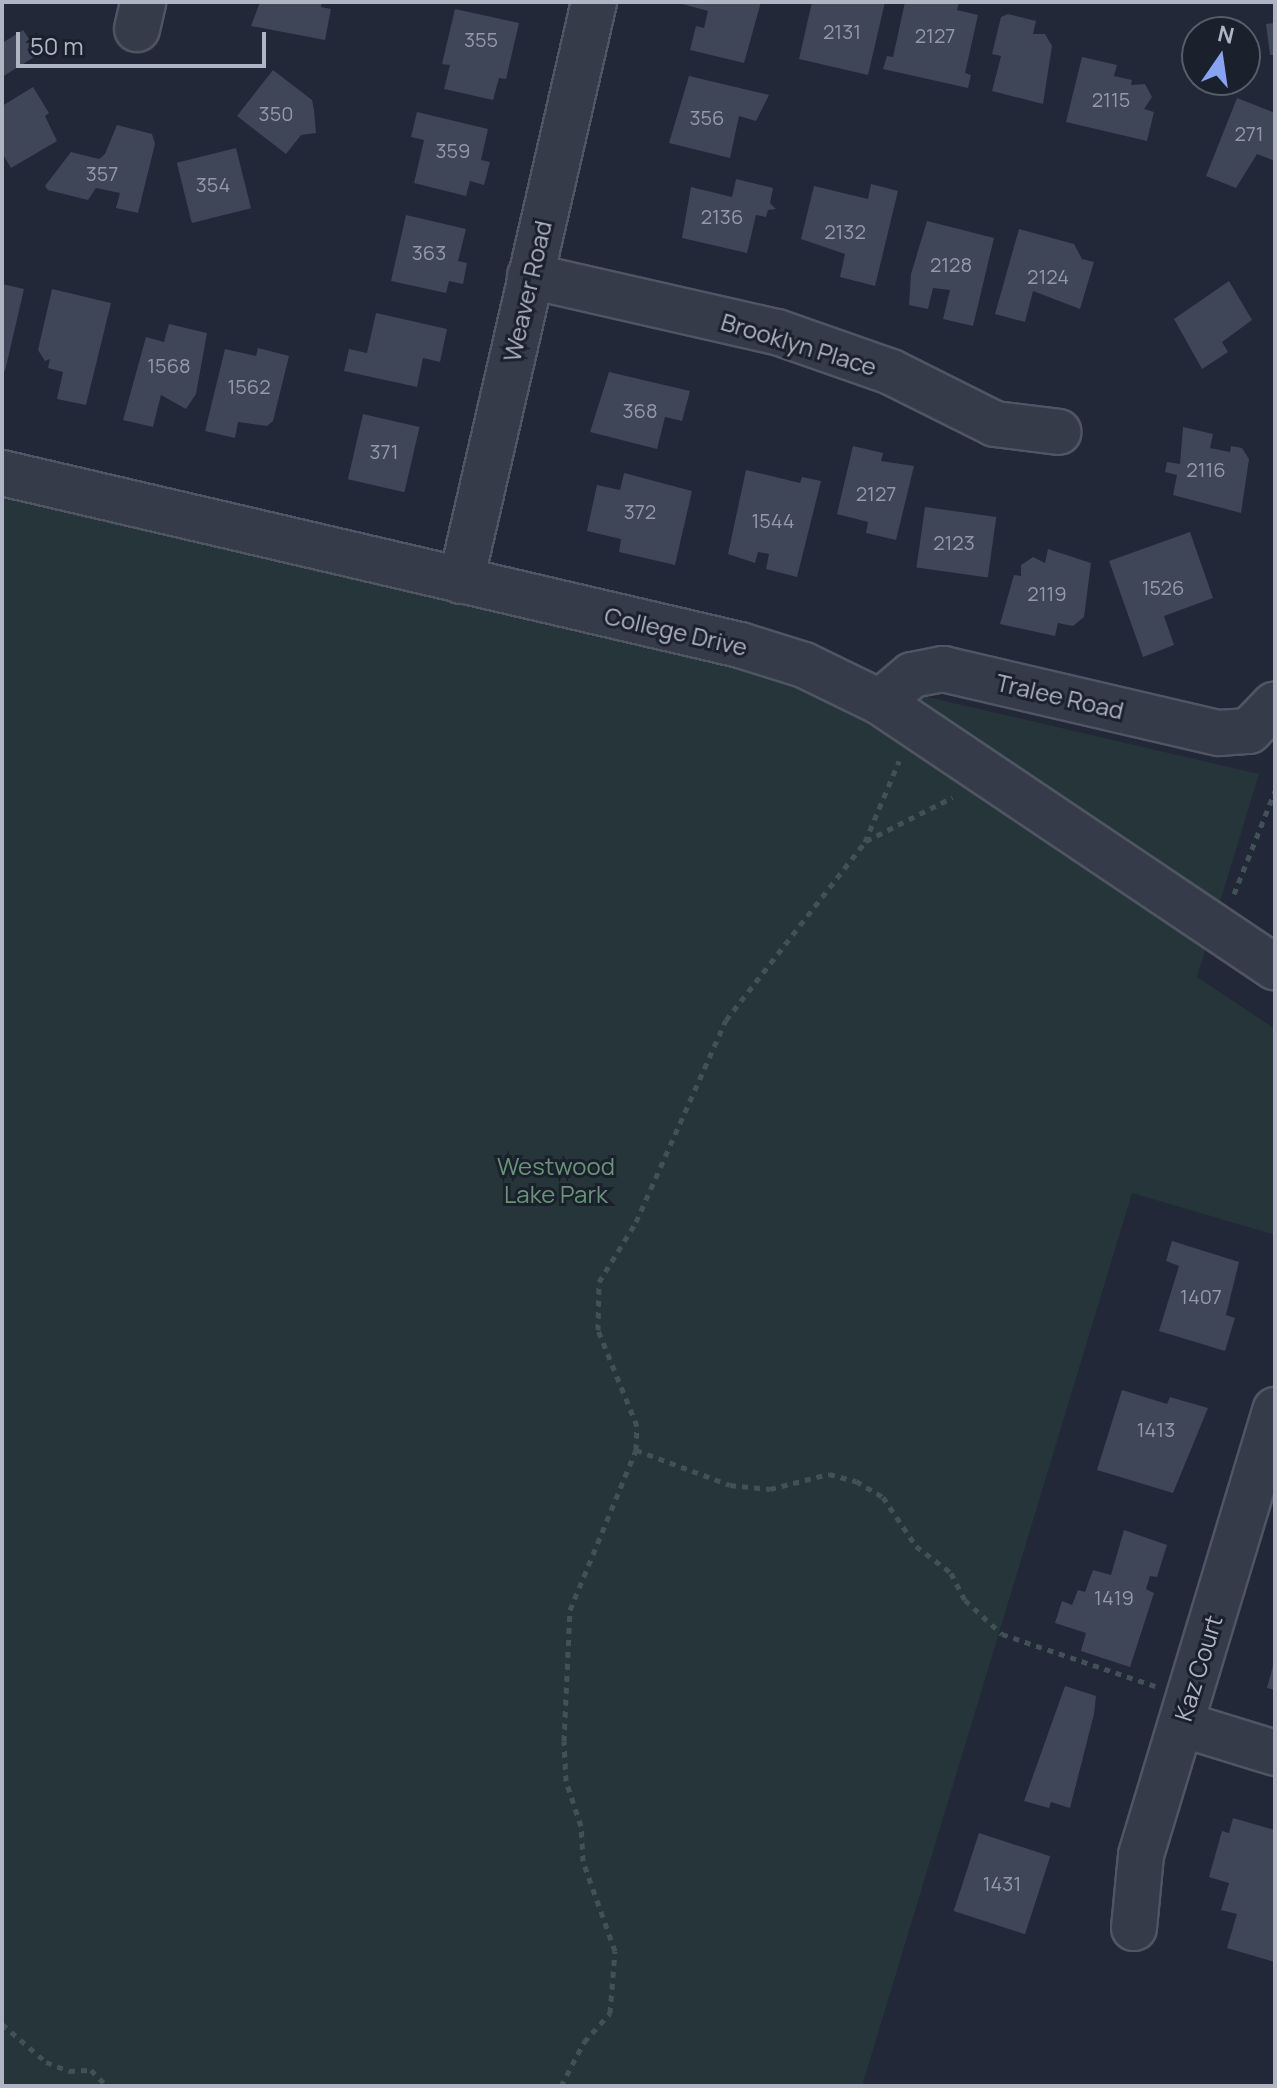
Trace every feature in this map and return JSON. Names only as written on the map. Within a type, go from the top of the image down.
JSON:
[{"type":"street","name":"Weaver Road","points":[[461,581],[594,2]]},
{"type":"street","name":"Brooklyn Place","points":[[530,276],[777,332],[891,372],[995,424],[1059,432]]},
{"type":"street","name":"College Drive","points":[[2,473],[763,651],[897,713],[1275,967]]},
{"type":"street","name":"Tralee Road","points":[[897,713],[912,675],[943,669],[1204,730],[1262,717]]},
{"type":"street","name":"Kaz Court","points":[[1134,1928],[1141,1855],[1275,1410]]},
{"type":"street","points":[[1181,1724],[1275,1753]]},
{"type":"path","points":[[561,2086],[584,2042],[610,2013],[615,1951],[596,1900],[566,1781],[567,1636],[586,1568],[636,1450],[637,1426],[598,1330],[599,1282],[636,1222],[726,1020],[865,842],[897,713]]},
{"type":"path","points":[[865,842],[993,776]]},
{"type":"path","points":[[1219,930],[1275,791]]},
{"type":"path","points":[[636,1450],[730,1485],[770,1489],[829,1474],[856,1481],[883,1497],[916,1546],[951,1573],[965,1600],[1002,1634],[1136,1680]]},
{"type":"path","points":[[2,2024],[46,2062],[69,2071],[91,2070],[107,2086]]},
{"type":"green space","name":"Westwood Lake Park","points":[[2,482],[1259,774],[1197,977],[1275,1029],[1275,1235],[1132,1193],[862,2086],[2,2086]]},
{"type":"building","points":[[260,2],[322,2],[321,7],[331,9],[325,40],[251,26]]},
{"type":"building","points":[[675,2],[761,2],[744,63],[690,50],[696,26],[704,28],[708,11]]},
{"type":"building","points":[[812,2],[885,2],[868,75],[799,59]]},
{"type":"building","points":[[905,2],[959,2],[957,10],[978,15],[965,73],[971,75],[968,88],[883,69],[887,56],[893,57]]},
{"type":"building","points":[[455,9],[519,23],[506,79],[499,78],[493,100],[444,89],[450,65],[442,64]]},
{"type":"building","points":[[1008,14],[1036,21],[1033,34],[1045,34],[1052,46],[1043,104],[992,91],[1001,56],[992,54],[1001,17]]},
{"type":"building","points":[[1275,23],[1275,55],[1270,55],[1266,24]]},
{"type":"building","points":[[23,30],[39,54],[2,77],[2,43]]},
{"type":"building","points":[[1082,57],[1117,65],[1114,76],[1132,80],[1131,85],[1145,84],[1152,97],[1144,109],[1154,112],[1147,141],[1066,122]]},
{"type":"building","points":[[273,70],[312,100],[314,110],[316,133],[301,135],[286,154],[237,116]]},
{"type":"building","points":[[689,76],[769,95],[756,121],[739,116],[730,158],[669,143]]},
{"type":"building","points":[[33,87],[49,113],[45,116],[57,141],[11,168],[2,153],[2,106]]},
{"type":"building","points":[[1237,98],[1275,113],[1275,161],[1257,154],[1236,188],[1206,176]]},
{"type":"building","points":[[417,112],[488,129],[481,160],[490,162],[484,185],[470,181],[466,196],[414,183],[424,140],[411,137]]},
{"type":"building","points":[[117,125],[152,134],[155,144],[138,213],[116,208],[120,193],[96,188],[88,200],[48,190],[45,186],[71,152],[99,159],[105,154]]},
{"type":"building","points":[[236,148],[251,208],[192,223],[177,163]]},
{"type":"building","points":[[736,179],[773,188],[770,203],[776,209],[768,210],[766,217],[756,215],[747,253],[682,238],[691,187],[732,197]]},
{"type":"building","points":[[871,184],[898,191],[875,286],[840,277],[845,254],[801,239],[814,186],[868,199]]},
{"type":"building","points":[[406,215],[466,229],[458,261],[467,263],[463,284],[449,281],[446,293],[391,281]]},
{"type":"building","points":[[927,221],[994,238],[973,326],[943,319],[950,290],[933,288],[928,309],[909,305],[911,274]]},
{"type":"building","points":[[1019,229],[1074,244],[1082,259],[1094,262],[1080,309],[1033,291],[1025,322],[995,314]]},
{"type":"building","points":[[1229,281],[1252,320],[1222,342],[1228,352],[1202,369],[1174,319]]},
{"type":"building","points":[[2,284],[24,289],[5,371],[2,371]]},
{"type":"building","points":[[52,289],[111,303],[86,405],[57,399],[63,372],[48,368],[50,359],[45,361],[38,350]]},
{"type":"building","points":[[376,313],[447,329],[440,362],[423,358],[417,387],[344,371],[349,349],[367,353]]},
{"type":"building","points":[[169,324],[207,333],[196,394],[186,409],[161,395],[153,427],[123,420],[146,337],[164,342]]},
{"type":"building","points":[[258,348],[289,356],[273,421],[267,426],[238,422],[235,438],[205,431],[225,349],[256,356]]},
{"type":"building","points":[[609,372],[690,391],[682,421],[665,417],[657,449],[590,432]]},
{"type":"building","points":[[363,414],[420,427],[404,492],[348,479]]},
{"type":"building","points":[[1183,427],[1213,434],[1210,448],[1230,452],[1231,446],[1242,448],[1249,459],[1241,513],[1173,495],[1177,475],[1165,472],[1167,462],[1180,464]]},
{"type":"building","points":[[853,446],[883,453],[881,461],[914,466],[896,540],[866,533],[868,522],[837,514]]},
{"type":"building","points":[[746,470],[800,483],[802,477],[821,481],[797,577],[766,569],[769,554],[758,552],[755,563],[728,554]]},
{"type":"building","points":[[624,473],[692,491],[675,565],[619,552],[621,539],[587,531],[597,485],[620,490]]},
{"type":"building","points":[[925,507],[996,517],[988,577],[917,567]]},
{"type":"building","points":[[1190,532],[1213,598],[1164,616],[1174,645],[1143,657],[1109,561]]},
{"type":"building","points":[[1048,549],[1091,563],[1084,617],[1073,626],[1058,623],[1055,636],[1000,624],[1014,575],[1021,576],[1021,565],[1033,557],[1045,563]]},
{"type":"building","points":[[1172,1241],[1239,1262],[1226,1315],[1235,1318],[1225,1351],[1159,1331],[1179,1266],[1166,1261]]},
{"type":"building","points":[[1122,1390],[1167,1404],[1170,1397],[1208,1408],[1173,1493],[1097,1470]]},
{"type":"building","points":[[1124,1530],[1167,1545],[1157,1577],[1150,1576],[1146,1589],[1154,1593],[1130,1667],[1081,1651],[1086,1633],[1055,1623],[1062,1601],[1072,1605],[1078,1590],[1085,1592],[1093,1570],[1111,1575]]},
{"type":"building","points":[[1275,1662],[1275,1690],[1267,1688]]},
{"type":"building","points":[[1065,1686],[1096,1696],[1094,1714],[1070,1808],[1051,1802],[1049,1808],[1024,1801]]},
{"type":"building","points":[[1233,1818],[1275,1830],[1275,1962],[1227,1948],[1237,1914],[1221,1910],[1229,1883],[1209,1877],[1222,1831],[1229,1833]]},
{"type":"building","points":[[979,1833],[1050,1856],[1025,1934],[954,1911]]}]
